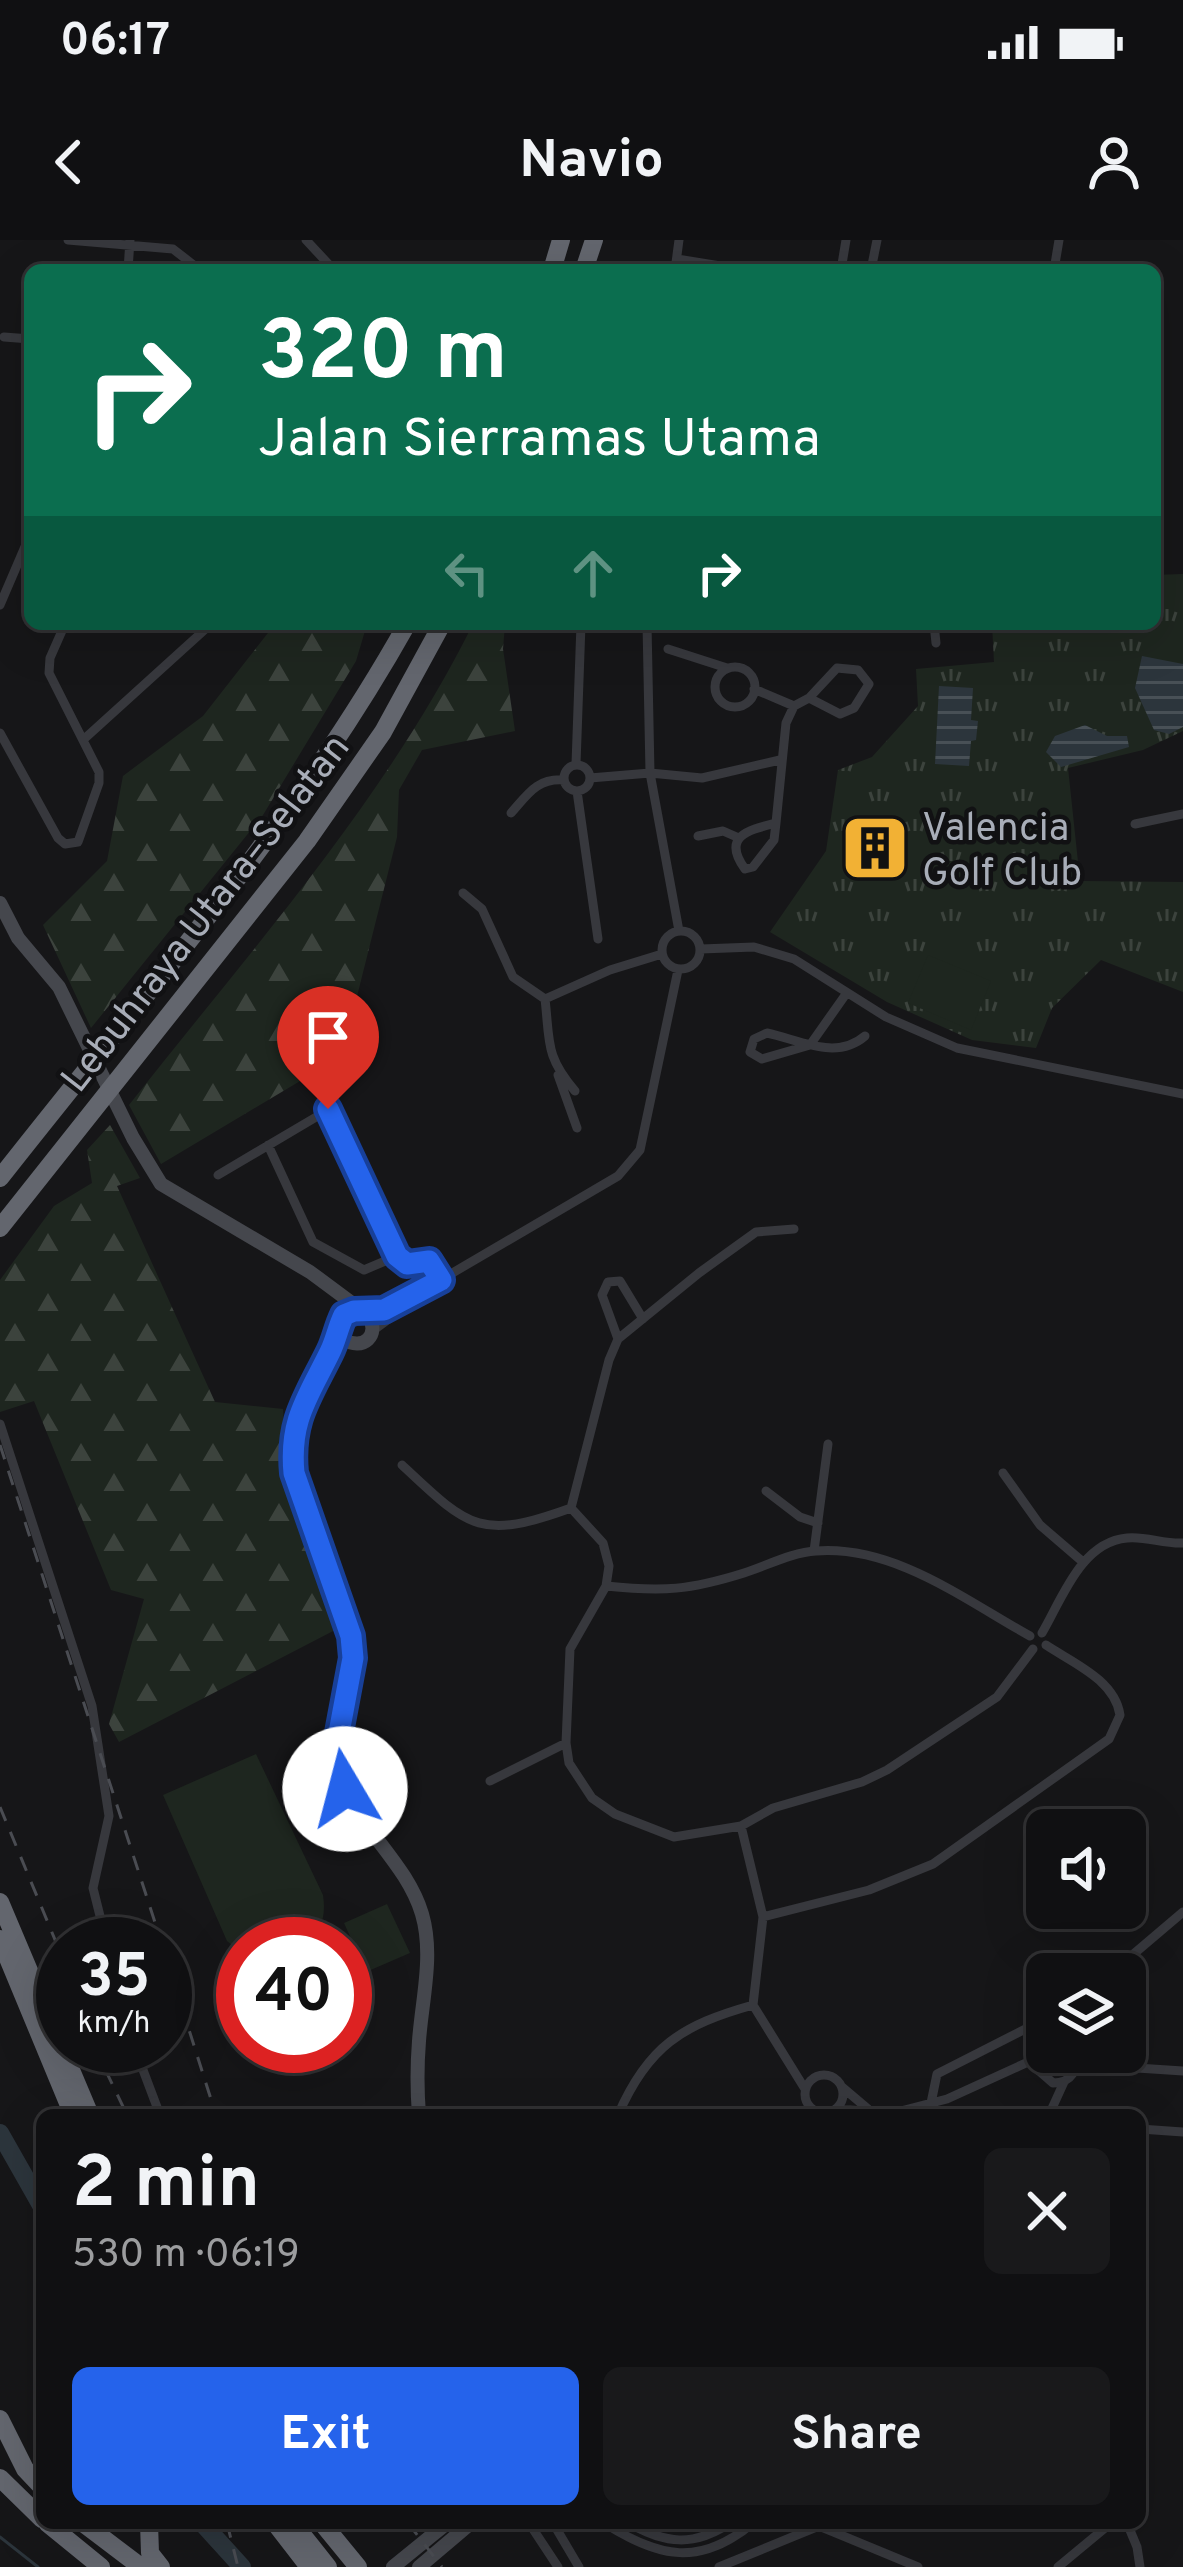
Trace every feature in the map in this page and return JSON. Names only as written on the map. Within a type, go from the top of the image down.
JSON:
[{"type":"highway","name":"Lebuhraya Utara–Selatan","points":[[0,1178],[280,822],[372,686],[404,630]]},
{"type":"highway","name":"Lebuhraya Utara–Selatan","points":[[0,1240],[4,1222],[308,841],[383,732],[439,630]]},
{"type":"highway","points":[[0,1902],[87,2109]]},
{"type":"highway","points":[[0,1940],[70,2109]]},
{"type":"highway","points":[[0,2419],[36,2479]]},
{"type":"highway","points":[[0,2476],[36,2502]]},
{"type":"highway","points":[[0,2476],[36,2513]]},
{"type":"highway","points":[[54,2529],[101,2567]]},
{"type":"highway","points":[[72,2529],[120,2567]]},
{"type":"highway","points":[[91,2529],[140,2567]]},
{"type":"highway","points":[[148,2529],[150,2553],[161,2567]]},
{"type":"highway","points":[[282,2529],[309,2567]]},
{"type":"highway","points":[[285,2529],[328,2567]]},
{"type":"highway","points":[[327,2529],[358,2567]]},
{"type":"street","points":[[68,240],[172,249],[192,264]]},
{"type":"street","points":[[306,240],[328,264]]},
{"type":"street","points":[[4,337],[24,339]]},
{"type":"street","points":[[0,605],[24,549]]},
{"type":"street","points":[[2,740],[58,838],[71,844],[83,837],[98,772],[49,673],[62,630]]},
{"type":"street","points":[[83,740],[205,630]]},
{"type":"street","points":[[576,764],[581,630]]},
{"type":"street","points":[[647,630],[650,773],[679,931]]},
{"type":"street","points":[[935,630],[936,643]]},
{"type":"street","points":[[668,649],[746,670],[754,688],[750,700],[739,706],[722,702],[715,684],[727,668]]},
{"type":"street","points":[[776,823],[746,831],[739,838],[739,863],[749,869],[774,840],[776,823],[780,760],[794,706],[809,698],[837,668],[858,670],[869,684],[854,709],[840,714],[809,698]]},
{"type":"street","points":[[754,688],[794,706]]},
{"type":"street","points":[[0,767],[14,760]]},
{"type":"street","points":[[590,778],[650,773],[702,778],[780,760]]},
{"type":"street","points":[[576,764],[590,778],[577,791]]},
{"type":"street","points":[[564,780],[568,768],[576,764]]},
{"type":"street","points":[[511,813],[538,783],[548,779],[564,780],[577,791],[598,939]]},
{"type":"street","points":[[1135,824],[1183,814]]},
{"type":"street","points":[[698,836],[723,831],[739,838]]},
{"type":"street","points":[[463,892],[482,909],[509,972],[545,999]]},
{"type":"street","points":[[0,903],[18,938],[59,987],[133,1138],[161,1184],[310,1272],[371,1319],[374,1330]]},
{"type":"street","points":[[679,931],[696,938],[701,949],[694,965],[678,970],[662,953],[668,936],[679,931]]},
{"type":"street","points":[[701,949],[754,947],[805,963],[845,994],[886,1017],[957,1048],[1183,1094]]},
{"type":"street","points":[[545,999],[662,953]]},
{"type":"street","points":[[419,2109],[419,2042],[428,1953],[423,1916],[408,1883],[361,1819],[345,1789],[335,1754],[353,1658],[351,1636],[294,1473],[296,1424],[302,1400],[349,1312],[384,1310],[424,1290],[631,1163],[640,1150],[678,970]]},
{"type":"street","points":[[845,994],[810,1045],[762,1059],[750,1052],[754,1039],[767,1033],[810,1045],[847,1048],[866,1036]]},
{"type":"street","points":[[545,999],[546,1040],[577,1128]]},
{"type":"street","points":[[556,1070],[575,1091]]},
{"type":"street","points":[[314,1075],[397,1256],[407,1264],[429,1261],[441,1280]]},
{"type":"street","points":[[218,1175],[328,1109]]},
{"type":"street","points":[[268,1145],[314,1242],[364,1270],[397,1256]]},
{"type":"street","points":[[571,1508],[618,1339],[756,1232],[794,1229]]},
{"type":"street","points":[[618,1339],[602,1295],[608,1282],[626,1286],[643,1318]]},
{"type":"street","points":[[329,1290],[344,1340],[353,1345]]},
{"type":"street","points":[[321,1368],[353,1345],[369,1340],[374,1330],[424,1290]]},
{"type":"street","points":[[0,1424],[92,1706],[109,1816],[93,1888],[100,1917]]},
{"type":"street","points":[[814,1550],[828,1444]]},
{"type":"street","points":[[402,1465],[459,1516],[483,1527],[529,1522],[571,1508]]},
{"type":"street","points":[[1003,1472],[1040,1525],[1083,1562]]},
{"type":"street","points":[[766,1491],[800,1517],[818,1523]]},
{"type":"street","points":[[571,1508],[607,1552],[606,1586],[570,1649],[569,1763],[592,1798],[639,1826],[674,1837],[741,1826],[773,1808],[887,1770],[997,1697],[1044,1639],[1083,1562],[1095,1550],[1120,1538],[1183,1543]]},
{"type":"street","points":[[606,1586],[694,1588],[814,1550],[893,1561],[1030,1636],[1044,1639],[1114,1695],[1120,1715],[1109,1739],[933,1864],[869,1889],[763,1917]]},
{"type":"street","points":[[1030,1636],[1033,1648]]},
{"type":"street","points":[[490,1781],[566,1742]]},
{"type":"street","points":[[741,1826],[763,1917],[752,2006],[790,2060],[815,2109]]},
{"type":"street","points":[[1135,1953],[1183,1912]]},
{"type":"street","points":[[621,2109],[633,2081],[665,2044],[702,2020],[752,2006]]},
{"type":"street","points":[[931,2104],[937,2074],[1026,2029]]},
{"type":"street","points":[[790,2060],[817,2076],[834,2078],[868,2109]]},
{"type":"street","points":[[910,2109],[1026,2061]]},
{"type":"street","points":[[1011,2067],[1064,2082]]},
{"type":"street","points":[[1146,2067],[1183,2071]]},
{"type":"street","points":[[144,2073],[158,2109]]},
{"type":"street","points":[[1042,2073],[1049,2109]]},
{"type":"street","points":[[1052,2109],[1072,2073]]},
{"type":"street","points":[[799,2109],[817,2076]]},
{"type":"street","points":[[836,2109],[842,2087]]},
{"type":"street","points":[[836,2109],[868,2109]]},
{"type":"street","points":[[1146,2129],[1183,2132]]},
{"type":"street","points":[[393,2567],[440,2529]]},
{"type":"street","points":[[418,2567],[464,2529]]},
{"type":"street","points":[[533,2529],[558,2567]]},
{"type":"street","points":[[557,2529],[579,2567]]},
{"type":"street","points":[[614,2529],[665,2554],[698,2555],[744,2529]]},
{"type":"street","points":[[641,2529],[668,2542],[721,2529]]},
{"type":"street","points":[[719,2567],[812,2529]]},
{"type":"street","points":[[826,2529],[918,2567]]},
{"type":"street","points":[[1058,2567],[1104,2529]]},
{"type":"street","points":[[1130,2529],[1140,2567]]},
{"type":"green space","points":[[1183,574],[1183,731],[1143,750],[1068,768],[1080,881],[1183,882],[1183,992],[1101,960],[1052,1008],[1036,1048],[972,1040],[887,1002],[770,932],[826,851],[838,770],[872,757],[918,706],[916,669],[994,662],[992,630],[1161,630],[1161,575]]},
{"type":"green space","points":[[270,630],[365,630],[356,661],[263,815],[91,1028],[43,925],[107,861],[123,776],[203,716]]},
{"type":"green space","points":[[470,630],[505,630],[515,731],[422,750],[399,790],[397,837],[342,1056],[161,1164],[129,1105],[313,873],[438,689]]},
{"type":"green space","points":[[928,955],[991,981],[971,1030],[908,1003]]},
{"type":"green space","points":[[110,1125],[140,1178],[117,1186],[215,1402],[283,1409],[302,1527],[326,1581],[335,1630],[119,1742],[109,1724],[144,1599],[111,1590],[34,1401],[0,1412],[0,1280],[54,1206],[92,1183],[87,1150]]},
{"type":"green space","points":[[256,1754],[323,1895],[322,1917],[216,1917],[163,1795]]},
{"type":"green space","points":[[387,1904],[410,1953],[372,1969],[372,1917],[358,1917]]},
{"type":"shaded area","points":[[1142,656],[1183,664],[1183,727],[1169,734],[1154,730],[1135,688]]},
{"type":"shaded area","points":[[939,686],[973,688],[971,720],[978,721],[969,766],[935,764]]},
{"type":"shaded area","points":[[1085,725],[1107,736],[1127,736],[1129,747],[1061,767],[1046,752],[1055,736]]},
{"type":"waterway","points":[[0,2133],[36,2196]]},
{"type":"waterway","points":[[207,2529],[242,2567]]},
{"type":"waterway","points":[[0,2537],[38,2567]]},
{"type":"railway","points":[[0,1445],[153,1917]]},
{"type":"railway","points":[[0,1807],[46,1917]]},
{"type":"railway","points":[[192,2039],[214,2109]]},
{"type":"railway","points":[[107,2073],[124,2109]]},
{"type":"railway","points":[[228,2529],[238,2567]]},
{"type":"railway","points":[[413,2529],[442,2567]]},
{"type":"place","name":"Valencia Golf Club","points":[[875,848]]},
{"type":"route","points":[[328,1109],[397,1256],[412,1265],[429,1261],[441,1280],[384,1310],[344,1315],[331,1350],[302,1400],[296,1424],[294,1473],[351,1636],[353,1658],[335,1754],[345,1789]]}]
